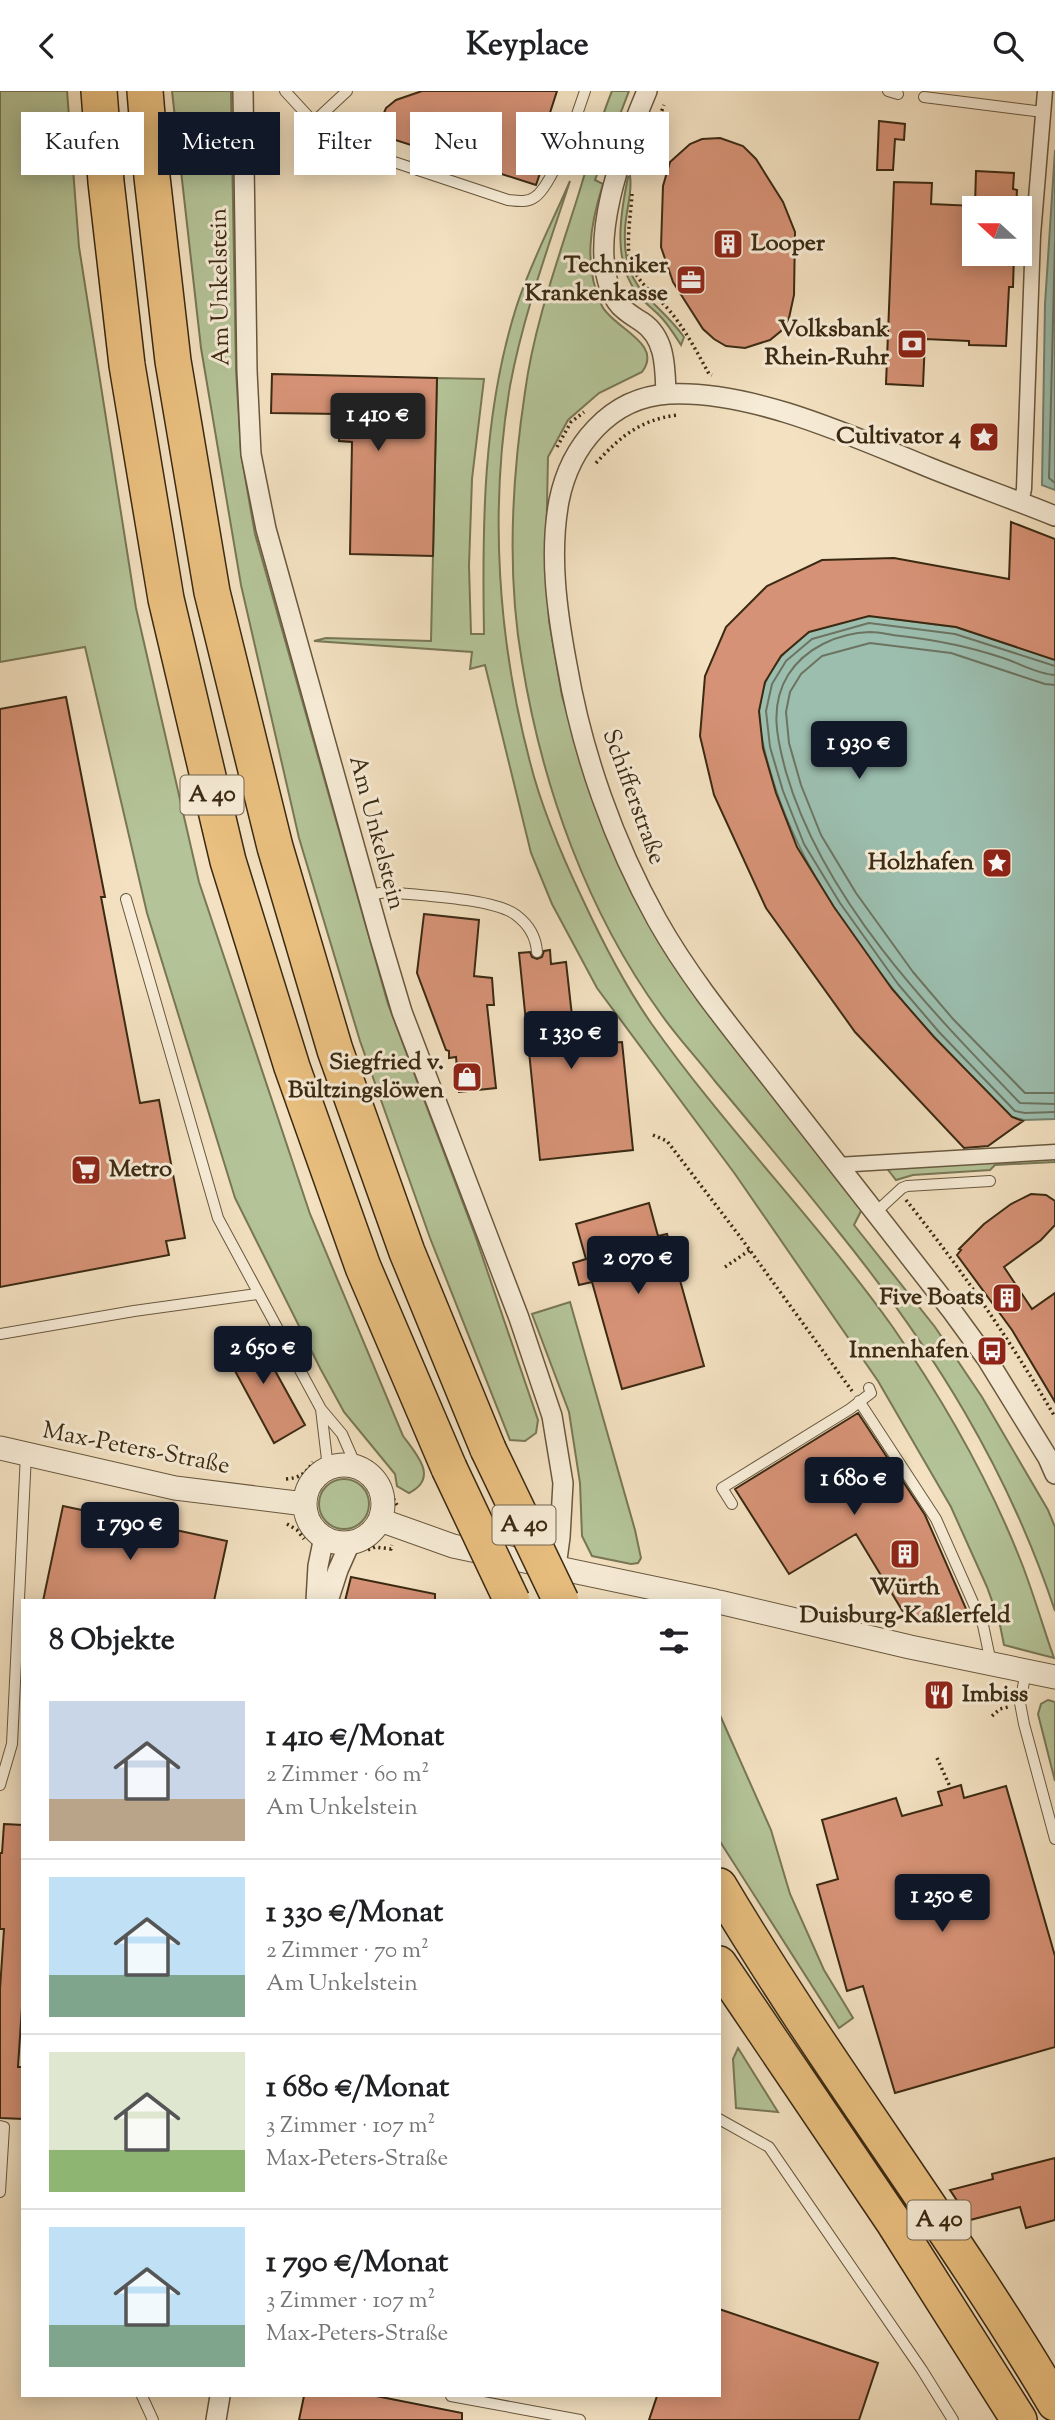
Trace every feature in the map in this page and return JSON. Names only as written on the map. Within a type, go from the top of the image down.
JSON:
[{"type":"highway","name":"A 40","points":[[99,91],[106,181],[127,365],[166,599],[228,861],[292,1067],[358,1255],[449,1468],[511,1599]]},
{"type":"highway","name":"A 40","points":[[145,91],[173,361],[210,579],[275,847],[334,1050],[407,1252],[488,1449],[560,1599]]},
{"type":"highway","name":"A 40","points":[[721,1889],[818,2041],[926,2200],[1055,2403]]},
{"type":"highway","name":"A 40","points":[[721,1967],[893,2221],[1019,2420]]},
{"type":"street","points":[[647,91],[611,188],[604,248],[610,289],[617,303],[649,327],[659,340],[664,361],[666,394]]},
{"type":"street","points":[[1021,502],[1024,489],[1033,235],[1045,91]]},
{"type":"street","name":"Am Unkelstein","points":[[243,101],[246,359],[251,454],[266,529],[402,1012],[501,1269],[552,1416],[563,1483],[556,1567]]},
{"type":"street","name":"Schifferstraße","points":[[1055,516],[859,439],[774,409],[725,397],[666,394],[635,403],[599,424],[576,452],[563,484],[555,522],[558,618],[572,696],[596,778],[627,859],[657,919],[696,983],[845,1165],[876,1212],[987,1359],[1048,1458],[1055,1474]]},
{"type":"street","points":[[845,1165],[1055,1151]]},
{"type":"street","name":"Max-Peters-Straße","points":[[0,1448],[174,1488],[294,1502]]},
{"type":"street","points":[[356,1466],[377,1482],[382,1494],[380,1520],[368,1535],[350,1543],[332,1541],[314,1529],[294,1502],[328,1468],[356,1466]]},
{"type":"street","points":[[380,1520],[453,1546],[703,1599]]},
{"type":"street","points":[[316,1599],[318,1566],[324,1537]]},
{"type":"street","points":[[329,1599],[350,1543]]},
{"type":"street","points":[[721,1603],[910,1647],[1055,1677]]},
{"type":"street","points":[[216,2420],[220,2397]]},
{"type":"lane","points":[[243,101],[254,91]]},
{"type":"lane","points":[[285,91],[309,117],[317,118],[347,91]]},
{"type":"lane","points":[[396,163],[508,200],[524,202],[536,197],[548,181],[585,91]]},
{"type":"lane","points":[[924,97],[1043,112]]},
{"type":"lane","points":[[369,895],[386,892],[497,905],[516,914],[536,937],[537,952]]},
{"type":"lane","points":[[126,899],[218,1218],[321,1409],[342,1434],[356,1466]]},
{"type":"lane","points":[[876,1212],[899,1191],[913,1185],[990,1181]]},
{"type":"lane","points":[[0,1334],[134,1311],[257,1294]]},
{"type":"lane","points":[[732,1504],[722,1488],[859,1401],[871,1392],[869,1388]]},
{"type":"lane","points":[[859,1401],[936,1519],[983,1625],[991,1663]]},
{"type":"lane","points":[[321,1409],[328,1468]]},
{"type":"lane","points":[[0,1785],[12,1744],[26,1454]]},
{"type":"lane","points":[[1026,1671],[1020,1703],[1055,1839]]},
{"type":"lane","points":[[721,2120],[769,2147],[922,2370],[953,2420]]},
{"type":"lane","points":[[0,2126],[4,2127],[0,2192]]},
{"type":"lane","points":[[142,2397],[153,2420]]},
{"type":"lane","points":[[456,2397],[580,2420]]},
{"type":"path","points":[[662,112],[667,98]]},
{"type":"path","points":[[633,189],[630,262],[641,284],[668,309],[690,340],[709,374],[717,377]]},
{"type":"path","points":[[590,468],[619,438],[629,432],[649,421],[683,414]]},
{"type":"path","points":[[653,1135],[667,1141],[859,1401]]},
{"type":"path","points":[[899,1191],[951,1256],[1016,1349],[1055,1417]]},
{"type":"path","points":[[724,1267],[750,1250]]},
{"type":"path","points":[[344,1440],[354,1439],[361,1455],[387,1479],[391,1495],[397,1505],[406,1512]]},
{"type":"path","points":[[294,1502],[283,1480],[298,1478],[308,1470],[315,1458],[317,1445],[326,1444]]},
{"type":"path","points":[[937,1759],[951,1789]]},
{"type":"shaded area","points":[[0,91],[67,91],[69,112],[21,112],[21,175],[73,175],[79,247],[136,608],[199,882],[310,1214],[403,1436],[422,1466],[423,1480],[409,1493],[397,1486],[395,1474],[344,1412],[235,1198],[147,913],[85,647],[0,662]]},
{"type":"shaded area","points":[[172,91],[231,91],[231,112],[174,112]]},
{"type":"shaded area","points":[[612,91],[629,91],[621,112],[604,112]]},
{"type":"shaded area","points":[[181,175],[233,175],[236,370],[241,454],[255,534],[388,1004],[475,1235],[538,1420],[536,1433],[525,1441],[510,1440],[430,1238],[360,1041],[299,838],[241,585],[201,348]]},
{"type":"shaded area","points":[[584,175],[597,175],[595,180],[603,184],[590,245],[596,291],[608,314],[642,344],[647,353],[647,362],[642,372],[599,393],[568,420],[548,457],[546,553],[549,621],[562,696],[588,782],[651,926],[698,1001],[862,1209],[854,1225],[935,1327],[982,1397],[1048,1510],[1055,1527],[1055,1611],[1014,1507],[964,1411],[936,1365],[873,1275],[661,1014],[611,933],[571,846],[555,801],[531,709],[517,629],[513,561],[514,493],[529,367],[540,317]]},
{"type":"shaded area","points":[[630,176],[625,231],[625,251],[629,267],[642,291],[684,337],[681,345],[662,318],[639,296],[625,269],[620,239],[625,192]]},
{"type":"shaded area","points":[[570,181],[515,360],[500,480],[500,575],[504,623],[519,716],[540,798],[560,850],[591,916],[614,963],[641,1008],[709,1100],[863,1287],[911,1354],[947,1411],[1009,1533],[1054,1658],[1004,1645],[999,1620],[987,1587],[951,1507],[878,1381],[735,1174],[597,988],[552,904],[531,853],[485,665],[470,669],[472,652],[314,641],[326,638],[431,641],[437,378],[484,379],[472,479],[469,566],[471,634],[484,634],[487,469],[497,388],[516,308],[534,260]]},
{"type":"shaded area","points":[[1055,1156],[1055,1162],[995,1165],[990,1170],[913,1175],[896,1180],[885,1166]]},
{"type":"shaded area","points":[[570,1302],[635,1530],[641,1558],[638,1563],[592,1556],[582,1536],[580,1483],[569,1412],[532,1314]]},
{"type":"shaded area","points":[[344,1479],[362,1486],[369,1504],[362,1522],[344,1529],[326,1522],[319,1504],[326,1486]]},
{"type":"shaded area","points":[[1048,1700],[1055,1702],[1055,1781],[1038,1714],[1041,1704]]},
{"type":"shaded area","points":[[721,1718],[771,1830],[790,1894],[824,1970],[853,2018],[839,2028],[721,1843]]},
{"type":"shaded area","points":[[738,2048],[778,2112],[736,2108],[733,2059]]},
{"type":"water","points":[[1055,150],[1055,490],[1042,485],[1045,304]]},
{"type":"water","points":[[869,616],[956,627],[1055,660],[1055,1119],[1024,1120],[1012,1117],[907,1006],[855,939],[821,887],[792,832],[781,803],[760,727],[760,699],[768,677],[781,657],[807,633],[829,624]]},
{"type":"building","points":[[422,91],[557,91],[550,112],[516,112],[516,175],[539,175],[536,185],[502,174],[502,112],[410,112],[410,145],[396,140],[396,112],[384,112],[396,100]]},
{"type":"building","points":[[879,121],[905,124],[904,140],[895,139],[893,170],[877,170]]},
{"type":"building","name":"Looper","points":[[720,138],[743,146],[756,159],[783,202],[795,232],[794,295],[789,318],[781,331],[770,340],[745,348],[726,346],[703,329],[673,282],[661,247],[663,186],[666,175],[669,175],[670,162],[690,144],[702,139]]},
{"type":"building","points":[[976,171],[1014,173],[1013,189],[1017,190],[1017,196],[975,196]]},
{"type":"building","points":[[894,182],[932,183],[931,204],[962,205],[962,266],[1014,266],[1013,287],[1009,287],[1006,346],[969,345],[969,341],[925,339],[923,386],[886,384]]},
{"type":"building","points":[[272,374],[437,378],[433,556],[350,554],[352,442],[339,441],[340,414],[271,413]]},
{"type":"building","points":[[1011,522],[1055,539],[1055,660],[956,627],[869,616],[809,632],[781,656],[765,682],[759,711],[763,748],[776,793],[797,847],[834,907],[892,989],[934,1037],[1012,1117],[1023,1121],[988,1146],[964,1148],[855,1032],[766,908],[714,795],[700,736],[705,676],[726,627],[767,586],[822,560],[894,558],[1009,579]]},
{"type":"building","name":"Metro","points":[[66,697],[105,897],[101,897],[140,1103],[159,1100],[185,1238],[166,1241],[169,1255],[0,1287],[0,709]]},
{"type":"building","points":[[424,914],[479,920],[474,976],[492,978],[494,1005],[487,1005],[496,1088],[459,1092],[456,1057],[449,1058],[449,1051],[446,1050],[417,973]]},
{"type":"building","points":[[550,950],[551,964],[566,962],[574,1034],[606,1031],[607,1043],[622,1042],[633,1150],[540,1160],[519,953],[530,952],[532,957],[537,959],[542,957],[544,951]]},
{"type":"building","name":"Five Boats","points":[[1031,1194],[1046,1195],[1055,1201],[1055,1225],[1041,1240],[1004,1267],[1032,1309],[1055,1293],[1055,1402],[1012,1330],[957,1255],[961,1250],[959,1249],[984,1224],[1011,1204]]},
{"type":"building","points":[[649,1203],[658,1236],[667,1234],[704,1366],[622,1389],[592,1282],[579,1285],[573,1263],[586,1259],[576,1224]]},
{"type":"building","points":[[252,1329],[305,1425],[274,1443],[221,1345]]},
{"type":"building","points":[[858,1413],[925,1515],[967,1611],[944,1624],[905,1615],[856,1534],[789,1574],[735,1489]]},
{"type":"building","points":[[63,1506],[227,1541],[214,1599],[43,1599]]},
{"type":"building","points":[[351,1577],[435,1594],[435,1599],[346,1599]]},
{"type":"building","points":[[961,1785],[964,1798],[1006,1786],[1055,1956],[1055,2047],[895,2093],[863,1986],[847,1991],[817,1885],[838,1879],[822,1820],[896,1798],[902,1816],[942,1805],[938,1792]]},
{"type":"building","points":[[4,1824],[21,1825],[21,2022],[18,2067],[21,2067],[21,2119],[0,2118],[0,1989],[4,1929],[0,1929]]},
{"type":"building","points":[[1055,2158],[1055,2220],[1026,2228],[1020,2207],[970,2220],[950,2190],[993,2179],[992,2174]]},
{"type":"building","points":[[721,2310],[878,2363],[859,2420],[649,2420],[657,2397],[721,2397]]},
{"type":"building","points":[[304,2397],[381,2397],[462,2413],[462,2420],[299,2420]]},
{"type":"place","name":"Looper","points":[[728,244]]},
{"type":"place","name":"Techniker Krankenkasse","points":[[691,280]]},
{"type":"place","name":"Volksbank Rhein-Ruhr","points":[[912,344]]},
{"type":"place","name":"Cultivator 4","points":[[984,437]]},
{"type":"place","name":"Holzhafen","points":[[997,863]]},
{"type":"place","name":"Siegfried v. Bültzingslöwen","points":[[467,1077]]},
{"type":"place","name":"Metro","points":[[86,1170]]},
{"type":"place","name":"Five Boats","points":[[1007,1298]]},
{"type":"place","name":"Innenhafen","points":[[992,1351]]},
{"type":"place","name":"Würth Duisburg-Kaßlerfeld","points":[[905,1554]]},
{"type":"place","name":"Imbiss","points":[[939,1695]]}]
